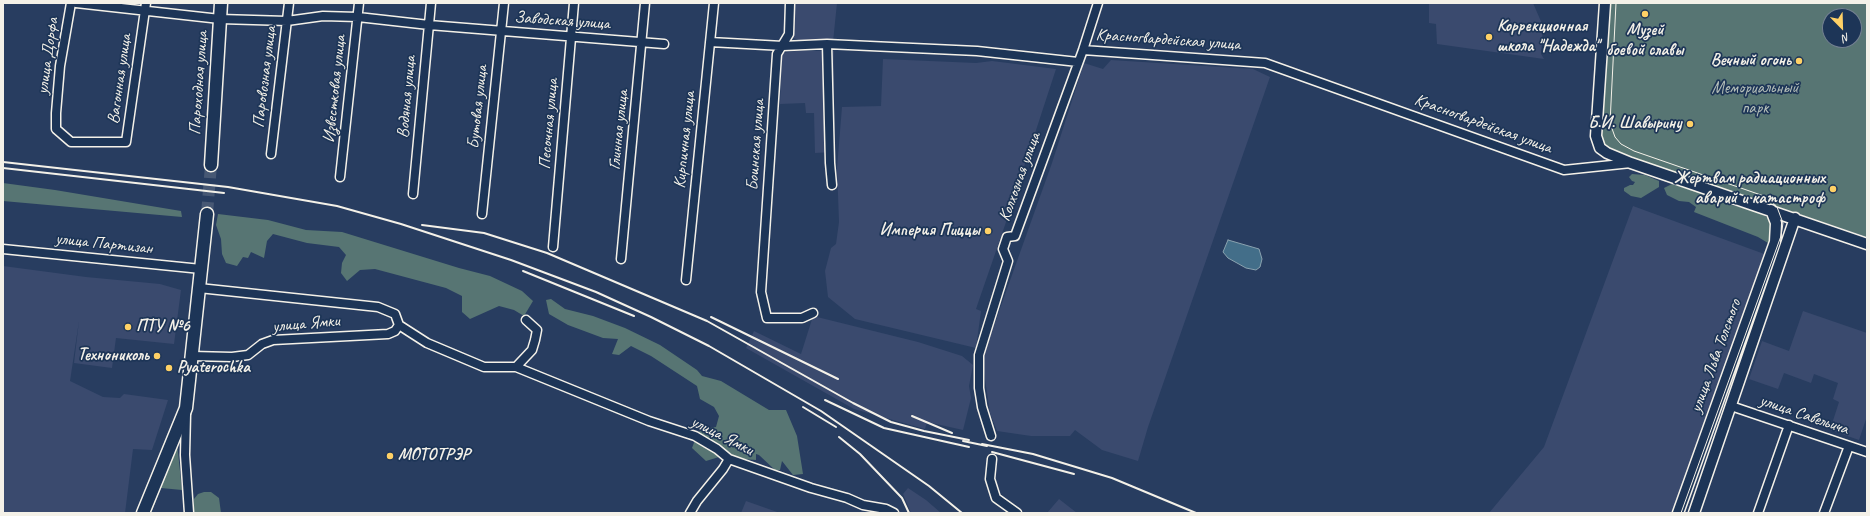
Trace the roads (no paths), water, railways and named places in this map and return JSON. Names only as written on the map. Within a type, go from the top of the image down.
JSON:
[{"type":"main road","name":"Пароходная улица","points":[[211,165],[221,3]]},
{"type":"main road","points":[[143,513],[186,408],[207,214]]},
{"type":"street","name":"улица Дорфа","points":[[56,113],[60,66],[71,3]]},
{"type":"street","name":"Заводская улица","points":[[76,3],[146,6],[220,19],[287,21],[323,16],[358,17],[429,25],[664,44]]},
{"type":"street","name":"Паровозная улица","points":[[271,154],[289,3]]},
{"type":"street","name":"Известковая улица","points":[[340,178],[360,3]]},
{"type":"street","name":"Водяная улица","points":[[413,194],[431,3]]},
{"type":"street","name":"Бутовая улица","points":[[482,214],[504,3]]},
{"type":"street","name":"Песочная улица","points":[[553,247],[574,3]]},
{"type":"street","name":"Глинная улица","points":[[622,259],[643,42],[645,3]]},
{"type":"street","name":"Кирпичная улица","points":[[686,280],[714,3]]},
{"type":"street","name":"Боинская улица","points":[[790,3],[789,34],[777,54],[761,292],[767,318],[802,318],[813,313]]},
{"type":"street","name":"Колхозная улица","points":[[991,436],[982,407],[979,388],[979,355],[1008,261],[1003,249],[1007,236],[1016,236],[1083,50],[1098,3]]},
{"type":"street","points":[[1605,3],[1596,136],[1600,148],[1607,153],[1632,162]]},
{"type":"street","name":"Вагонная улица","points":[[56,113],[56,129],[71,142],[126,142],[146,6]]},
{"type":"street","points":[[710,42],[783,46],[827,44],[976,51],[1078,62]]},
{"type":"street","points":[[827,44],[832,185]]},
{"type":"street","name":"Красногвардейская улица","points":[[1083,50],[1265,64],[1564,170],[1632,162],[1867,244]]},
{"type":"street","name":"улица Льва Толстого","points":[[1678,513],[1775,242],[1776,223],[1771,210]]},
{"type":"street","name":"улица Льва Толстого","points":[[1694,513],[1795,218]]},
{"type":"street","name":"улица Партизан","points":[[3,248],[201,269]]},
{"type":"street","name":"улица Ямки","points":[[199,288],[378,307],[395,314],[399,325],[427,343],[484,367],[516,367],[649,421],[695,436],[717,449],[728,459],[847,498],[863,505],[886,509],[894,513]]},
{"type":"street","points":[[516,367],[532,350],[535,340],[537,330],[526,320]]},
{"type":"street","name":"улица Ямки","points":[[192,356],[232,357],[248,355],[262,344],[273,340],[388,334],[395,331],[399,325]]},
{"type":"street","name":"улица Савельича","points":[[1731,406],[1867,452]]},
{"type":"street","points":[[186,408],[185,455],[189,513]]},
{"type":"street","points":[[1758,513],[1789,426]]},
{"type":"street","points":[[1824,513],[1849,446]]},
{"type":"street","points":[[690,513],[697,501],[723,470],[728,459]]},
{"type":"street","points":[[992,459],[990,479],[996,498],[1017,513]]},
{"type":"tunnel","points":[[207,214],[211,165]]},
{"type":"tram line","points":[[1616,3],[1610,123],[1615,137],[1621,144],[1634,151],[1770,199],[1777,207],[1783,223],[1781,236],[1681,513]]},
{"type":"railway","points":[[3,162],[228,187],[337,206],[401,224],[511,260],[596,292],[709,346],[821,411],[929,486],[962,513]]},
{"type":"railway","points":[[3,168],[224,193]]},
{"type":"railway","points":[[422,225],[484,233],[547,253],[707,321],[853,403],[891,422],[924,431],[969,440]]},
{"type":"railway","points":[[523,271],[634,316]]},
{"type":"railway","points":[[711,317],[838,379]]},
{"type":"railway","points":[[825,400],[884,428],[969,447]]},
{"type":"railway","points":[[803,407],[836,427]]},
{"type":"railway","points":[[912,416],[952,433]]},
{"type":"railway","points":[[839,437],[860,454],[902,498],[909,513]]},
{"type":"railway","points":[[963,441],[987,446]]},
{"type":"railway","points":[[982,444],[1033,454],[1112,478],[1196,513]]},
{"type":"railway","points":[[992,452],[1074,474]]},
{"type":"place","name":"Музей боевой славы","points":[[1645,14]]},
{"type":"place","name":"Коррекционная школа \"Надежда\"","points":[[1489,37]]},
{"type":"place","name":"Вечный огонь","points":[[1799,61]]},
{"type":"place","name":"Б.И. Шавырину","points":[[1690,124]]},
{"type":"place","name":"Жертвам радиационных аварий и катастроф","points":[[1833,189]]},
{"type":"place","name":"Империя Пиццы","points":[[988,231]]},
{"type":"place","name":"ПТУ №6","points":[[128,327]]},
{"type":"place","name":"Технониколь","points":[[157,356]]},
{"type":"place","name":"Pyaterochka","points":[[169,368]]},
{"type":"place","name":"МОТОТРЭР","points":[[390,456]]},
{"type":"park label","name":"Мемориальный парк","points":[[1755,99]]}]
